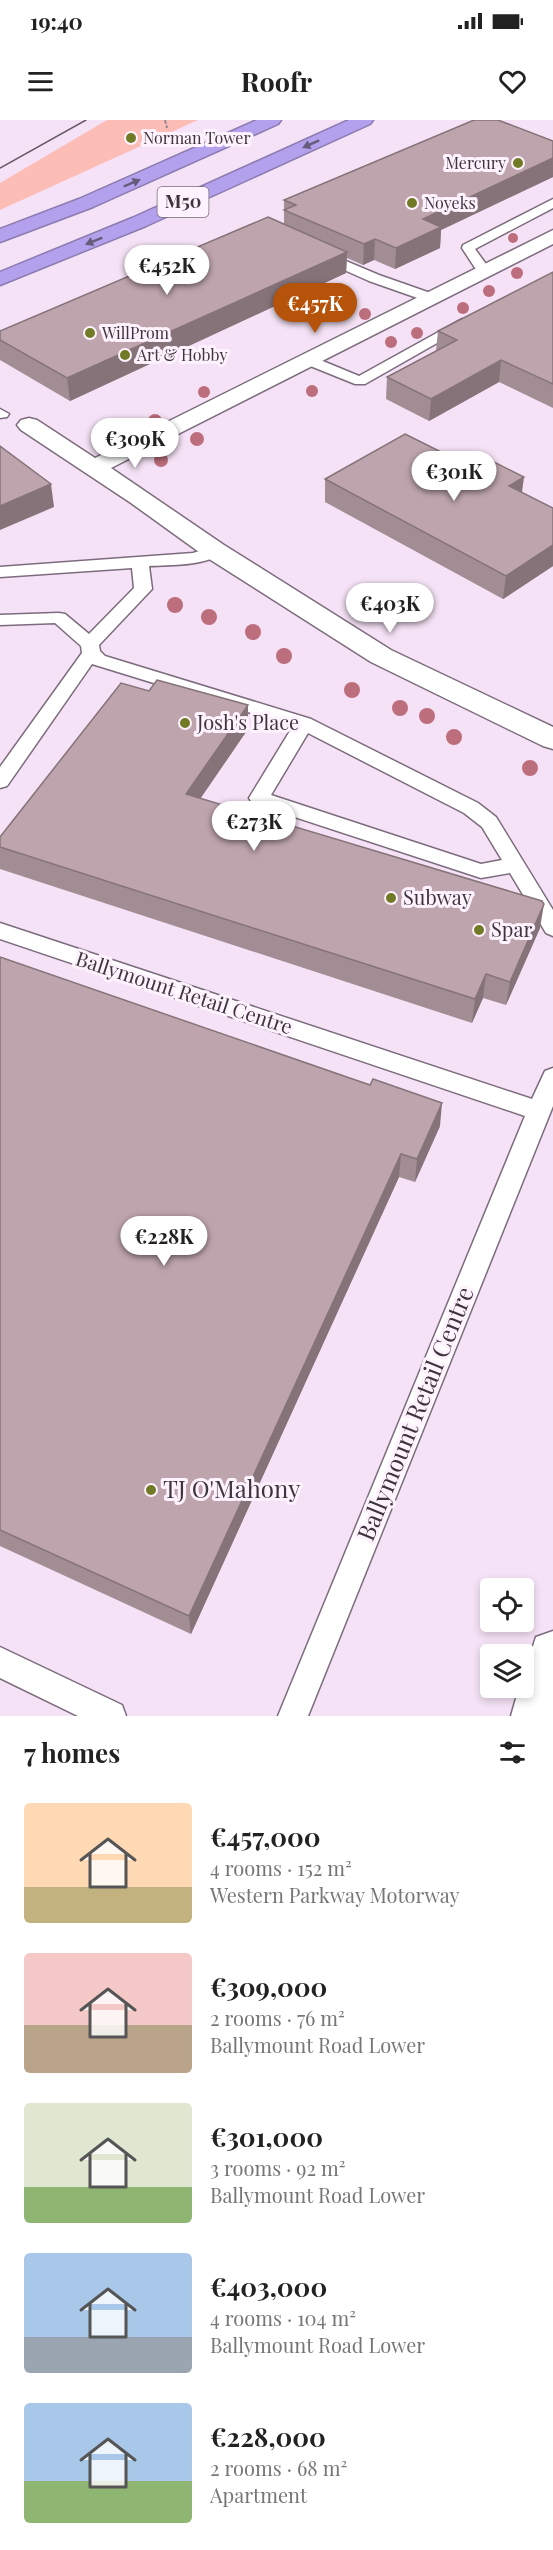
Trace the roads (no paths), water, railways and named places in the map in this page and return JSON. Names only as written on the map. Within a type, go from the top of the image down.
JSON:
[{"type":"highway","name":"M50","points":[[0,236],[86,203],[272,120]]},
{"type":"highway","name":"M50","points":[[0,279],[139,222],[364,120]]},
{"type":"street","points":[[95,467],[553,236]]},
{"type":"street","points":[[29,426],[95,467],[215,551],[381,656],[553,739]]},
{"type":"street","points":[[535,1716],[553,1654]]},
{"type":"lane","points":[[484,271],[468,248],[553,203]]},
{"type":"lane","points":[[311,250],[374,278],[431,298]]},
{"type":"lane","points":[[309,360],[360,381],[471,318]]},
{"type":"lane","points":[[0,572],[195,558],[215,551]]},
{"type":"lane","points":[[0,781],[90,648],[143,589],[140,562]]},
{"type":"lane","points":[[0,620],[59,618],[99,660],[304,723],[471,808],[489,822],[553,928]]},
{"type":"lane","points":[[304,723],[259,798],[481,871],[515,865]]},
{"type":"lane","name":"Ballymount Retail Centre","points":[[0,931],[539,1111]]},
{"type":"lane","name":"Ballymount Retail Centre","points":[[293,1716],[553,1077]]},
{"type":"lane","points":[[0,1662],[111,1716]]},
{"type":"tram line","points":[[0,168],[86,120]]},
{"type":"place","name":"Norman Tower","points":[[131,138]]},
{"type":"place","name":"Mercury","points":[[518,163]]},
{"type":"place","name":"Noyeks","points":[[412,203]]},
{"type":"place","name":"WillProm","points":[[90,333]]},
{"type":"place","name":"Art & Hobby","points":[[125,355]]},
{"type":"place","name":"Josh's Place","points":[[185,723]]},
{"type":"place","name":"Subway","points":[[391,898]]},
{"type":"place","name":"Spar","points":[[479,930]]},
{"type":"place","name":"TJ O'Mahony","points":[[151,1490]]}]
